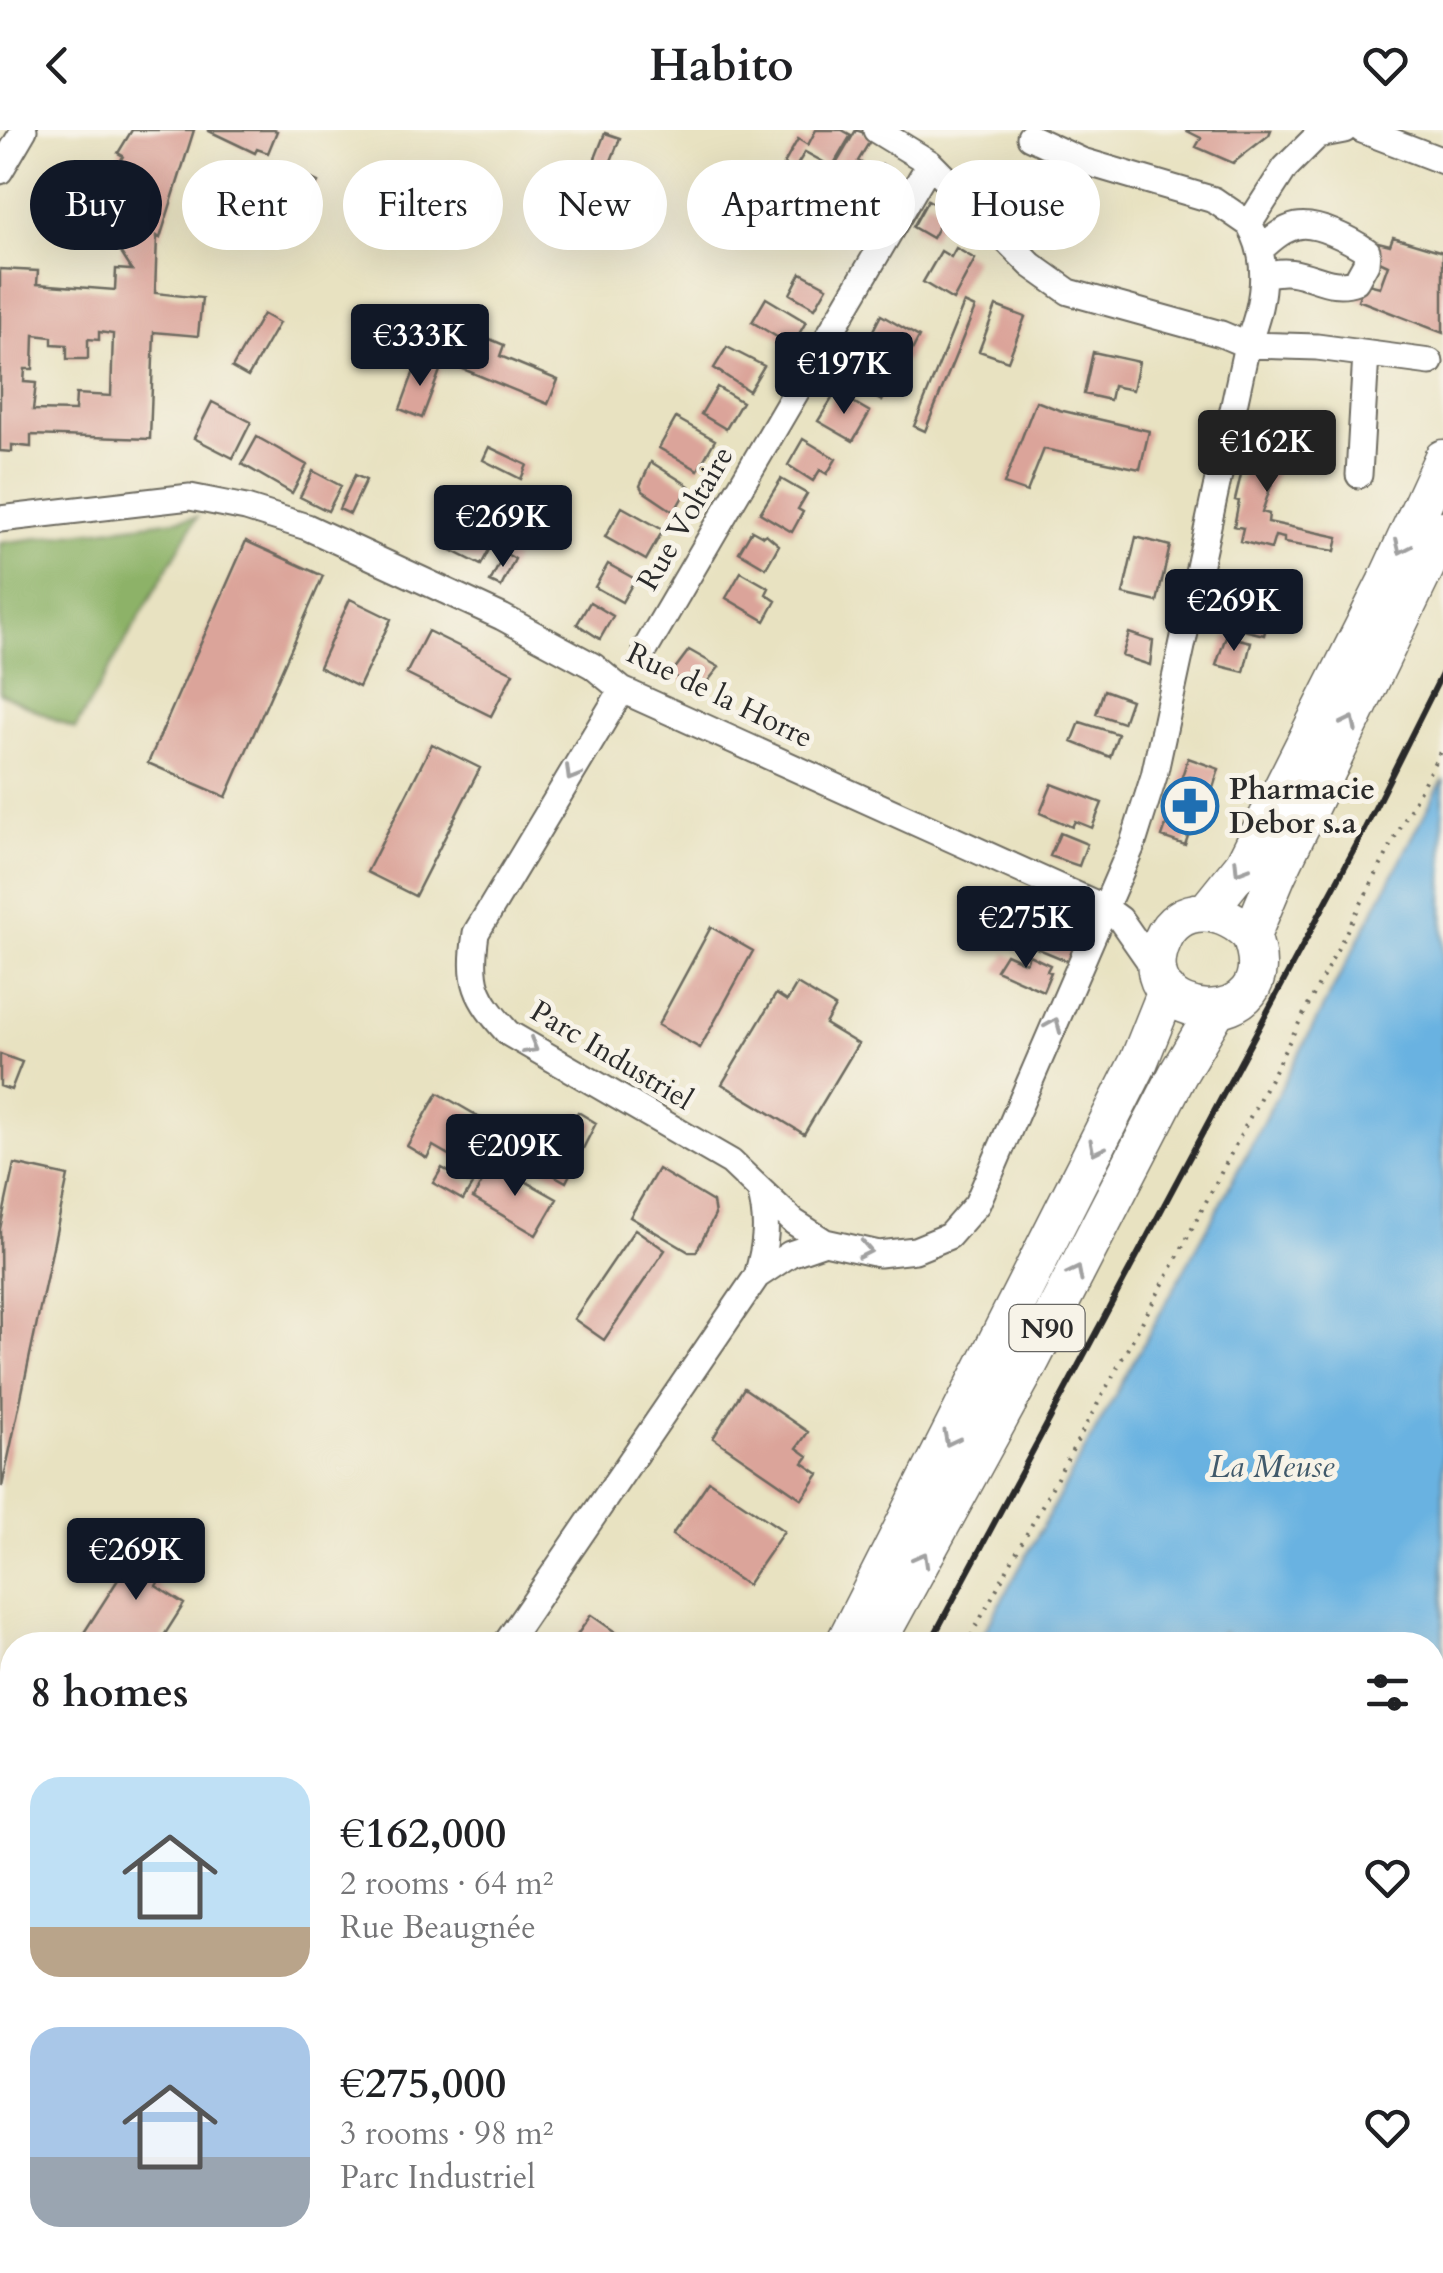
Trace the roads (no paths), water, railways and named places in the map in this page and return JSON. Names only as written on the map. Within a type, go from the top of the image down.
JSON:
[{"type":"highway","points":[[1194,915],[1224,914],[1250,936],[1256,951],[1253,982],[1232,1005],[1216,1010],[1189,1008],[1163,983],[1157,957],[1162,940],[1194,915],[1244,865],[1386,584],[1443,458]]},
{"type":"highway","points":[[1250,936],[1443,530]]},
{"type":"highway","name":"N90","points":[[851,1632],[1131,1078],[1163,983]]},
{"type":"highway","name":"N90","points":[[883,1632],[1178,1074],[1216,1010]]},
{"type":"street","points":[[0,171],[24,130]]},
{"type":"street","points":[[876,130],[930,162],[1031,266],[1069,292],[1221,334],[1247,345],[1317,347],[1430,362]]},
{"type":"street","points":[[1249,224],[1285,168],[1318,135],[1344,130]]},
{"type":"street","points":[[1362,130],[1443,161]]},
{"type":"street","points":[[1030,137],[1082,162],[1214,200],[1249,224],[1262,248],[1294,226],[1307,226],[1367,251],[1366,264],[1356,281],[1343,286],[1282,269],[1263,276]]},
{"type":"street","name":"Rue Voltaire","points":[[646,648],[930,162]]},
{"type":"street","name":"Parc Industriel","points":[[622,690],[476,933],[471,971],[485,1008],[508,1034],[730,1162],[794,1222],[826,1242],[879,1254],[915,1250],[949,1236],[977,1204],[1112,914],[1154,776],[1247,345],[1258,319],[1262,248]]},
{"type":"street","points":[[1358,475],[1366,354]]},
{"type":"street","name":"Rue de la Horre","points":[[0,520],[190,497],[307,526],[502,617],[593,666],[622,690],[1112,914]]},
{"type":"street","points":[[1112,914],[1194,915]]},
{"type":"street","points":[[1112,914],[1163,983]]},
{"type":"street","points":[[514,1632],[758,1276],[767,1240],[766,1214],[759,1189]]},
{"type":"street","points":[[758,1276],[790,1254],[826,1242]]},
{"type":"water","name":"La Meuse","points":[[1443,779],[1443,1632],[984,1632],[1211,1221]]},
{"type":"railway","points":[[936,1632],[1357,844],[1443,672]]},
{"type":"place","name":"Pharmacie Debor s.a","points":[[1190,806]]}]
